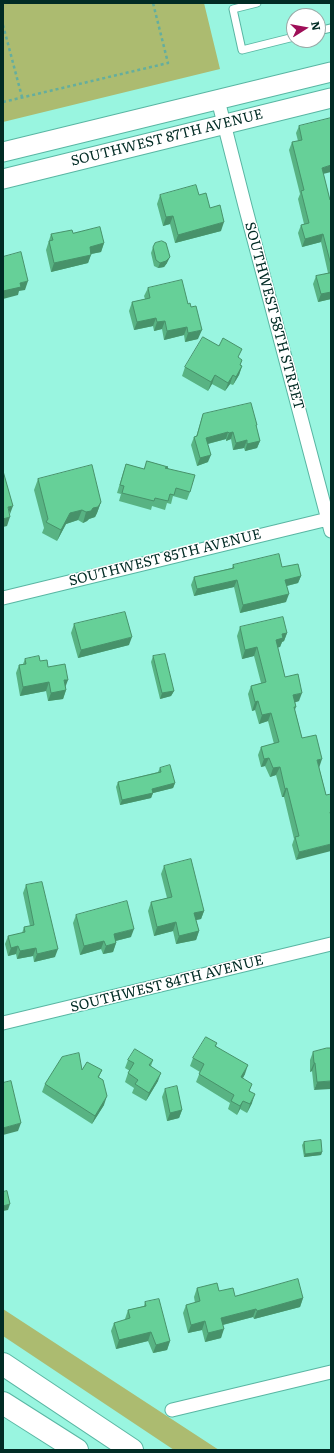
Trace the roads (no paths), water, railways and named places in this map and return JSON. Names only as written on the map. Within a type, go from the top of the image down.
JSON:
[{"type":"highway","points":[[3,1364],[132,1450]]},
{"type":"highway","points":[[3,1403],[77,1450]]},
{"type":"main road","name":"SOUTHWEST 87TH AVENUE","points":[[10,151],[331,72]]},
{"type":"main road","name":"SOUTHWEST 87TH AVENUE","points":[[3,178],[331,98]]},
{"type":"main road","points":[[10,151],[22,174]]},
{"type":"street","name":"SOUTHWEST 58TH STREET","points":[[218,100],[329,525]]},
{"type":"street","name":"SOUTHWEST 85TH AVENUE","points":[[3,598],[329,525]]},
{"type":"street","name":"SOUTHWEST 84TH AVENUE","points":[[3,1023],[331,944]]},
{"type":"street","points":[[172,1410],[331,1372]]},
{"type":"lane","points":[[257,3],[233,9],[242,50],[286,39]]}]
